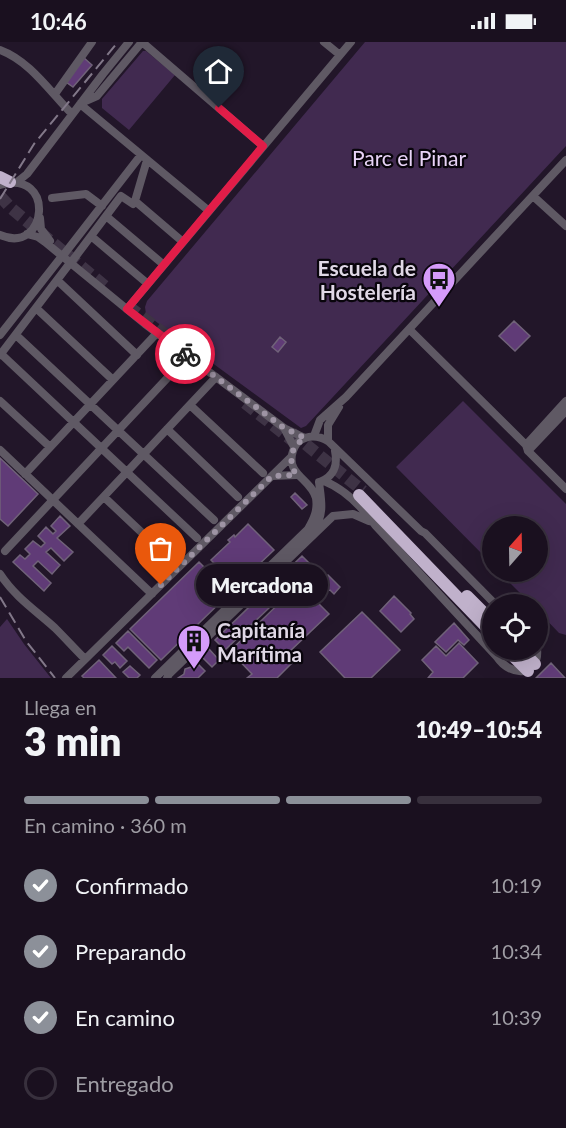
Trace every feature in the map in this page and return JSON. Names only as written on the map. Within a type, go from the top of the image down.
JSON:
[{"type":"highway","points":[[482,611],[361,493],[482,622]]},
{"type":"highway","points":[[517,660],[531,667]]},
{"type":"highway","points":[[527,660],[531,667]]},
{"type":"street","points":[[55,94],[92,42]]},
{"type":"street","points":[[7,181],[27,174],[129,42]]},
{"type":"street","points":[[80,104],[97,96],[142,42],[263,146]]},
{"type":"street","points":[[324,42],[340,55]]},
{"type":"street","points":[[127,309],[351,42]]},
{"type":"street","points":[[0,50],[13,55],[55,94],[72,114]]},
{"type":"street","points":[[80,104],[209,211]]},
{"type":"street","points":[[135,201],[144,158]]},
{"type":"street","points":[[0,335],[91,219],[144,158]]},
{"type":"street","points":[[314,436],[321,420],[346,397],[566,160]]},
{"type":"street","points":[[34,164],[32,190],[39,202],[39,217],[43,234],[127,309],[284,428],[305,438]]},
{"type":"street","points":[[7,181],[32,190]]},
{"type":"street","points":[[52,198],[86,194],[102,206]]},
{"type":"street","points":[[135,201],[133,204],[121,196],[0,355],[196,538]]},
{"type":"street","points":[[533,196],[566,225]]},
{"type":"street","points":[[135,201],[183,242]]},
{"type":"street","points":[[106,216],[164,265]]},
{"type":"street","points":[[2,237],[17,238],[27,234],[35,226],[39,217]]},
{"type":"street","points":[[91,219],[99,226]]},
{"type":"street","points":[[27,234],[38,237],[63,254]]},
{"type":"street","points":[[91,236],[148,284]]},
{"type":"street","points":[[57,280],[137,354]]},
{"type":"street","points":[[38,287],[47,294]]},
{"type":"street","points":[[36,308],[113,380]]},
{"type":"street","points":[[17,314],[26,322]]},
{"type":"street","points":[[409,328],[566,489]]},
{"type":"street","points":[[25,474],[158,333]]},
{"type":"street","points":[[16,335],[214,520]]},
{"type":"street","points":[[5,551],[188,356]]},
{"type":"street","points":[[78,524],[216,377]]},
{"type":"street","points":[[328,441],[328,425],[346,397]]},
{"type":"street","points":[[0,400],[50,447]]},
{"type":"street","points":[[527,448],[566,401]]},
{"type":"street","points":[[190,405],[263,473]]},
{"type":"street","points":[[527,448],[566,411]]},
{"type":"street","points":[[284,428],[294,447]]},
{"type":"street","points":[[168,429],[238,496]]},
{"type":"street","points":[[155,678],[308,529],[314,519],[315,496],[306,482],[296,475],[291,458],[294,447],[305,438],[314,436],[328,441],[485,594]]},
{"type":"street","points":[[0,450],[152,594]]},
{"type":"street","points":[[321,481],[333,473],[337,462],[335,450]]},
{"type":"street","points":[[66,678],[82,656],[152,594],[291,458]]},
{"type":"street","points":[[337,462],[351,465]]},
{"type":"street","points":[[272,476],[296,475]]},
{"type":"street","points":[[307,540],[320,521],[323,509],[321,481]]},
{"type":"street","points":[[306,482],[321,481],[337,486],[367,514],[375,525]]},
{"type":"street","points":[[104,497],[172,561]]},
{"type":"street","points":[[167,678],[333,516],[353,514],[365,517],[482,633]]},
{"type":"street","points":[[0,574],[23,602],[54,627],[82,656]]},
{"type":"street","points":[[531,667],[533,660]]},
{"type":"green space","name":"Parc el Pinar","points":[[365,42],[566,42],[566,146],[306,426],[301,428],[200,354],[204,342],[198,337],[187,345],[146,314],[145,307],[147,301]]},
{"type":"green space","points":[[143,51],[175,75],[129,130],[102,108],[102,99]]},
{"type":"green space","points":[[463,401],[566,504],[566,635],[559,633],[548,622],[548,594],[521,594],[509,582],[548,582],[548,516],[482,516],[482,554],[396,467]]},
{"type":"green space","points":[[7,619],[51,678],[0,678],[0,627]]},
{"type":"building","points":[[83,57],[92,65],[73,87],[66,82]]},
{"type":"building","points":[[514,321],[530,336],[515,351],[499,336]]},
{"type":"building","points":[[280,337],[286,342],[278,352],[272,347]]},
{"type":"building","points":[[0,458],[38,494],[8,526],[0,519]]},
{"type":"building","points":[[295,493],[307,505],[302,509],[291,497]]},
{"type":"building","points":[[60,516],[70,526],[57,538],[73,552],[64,561],[51,548],[46,552],[60,565],[52,574],[38,561],[33,566],[51,583],[44,591],[13,562],[20,555],[25,559],[30,554],[25,549],[33,541],[41,547],[45,543],[38,536],[46,527],[53,534],[56,531],[51,526]]},
{"type":"building","points":[[248,524],[274,550],[236,586],[211,560],[230,542],[228,540],[234,535],[235,537]]},
{"type":"building","points":[[302,556],[310,564],[225,650],[215,640]]},
{"type":"building","points":[[199,562],[230,593],[161,660],[130,629]]},
{"type":"building","points":[[328,575],[340,587],[334,594],[330,590],[325,591],[319,585]]},
{"type":"building","points":[[299,584],[329,614],[287,654],[294,661],[277,678],[247,678],[252,674],[230,651]]},
{"type":"building","points":[[394,596],[414,619],[401,632],[380,611]]},
{"type":"building","points":[[362,612],[400,650],[371,678],[345,678],[320,652]]},
{"type":"building","points":[[454,623],[469,640],[464,645],[458,640],[446,652],[435,642]]},
{"type":"building","points":[[128,631],[157,660],[149,668],[128,647],[124,651],[116,643]]},
{"type":"building","points":[[459,643],[478,663],[463,678],[428,678],[433,672],[422,660],[436,646],[446,656]]},
{"type":"building","points":[[112,646],[127,661],[120,668],[103,655]]},
{"type":"building","points":[[209,649],[219,660],[212,667],[201,656]]},
{"type":"building","points":[[99,660],[116,678],[84,678],[82,676]]},
{"type":"building","name":"Capitanía Marítima","points":[[195,661],[205,671],[198,678],[178,678],[184,674],[185,669],[191,667]]},
{"type":"building","points":[[551,663],[565,678],[536,678]]},
{"type":"building","points":[[130,666],[140,675],[137,678],[129,678],[123,672]]},
{"type":"tunnel","points":[[0,196],[11,208],[106,287]]},
{"type":"tunnel","points":[[128,306],[174,341]]},
{"type":"tunnel","points":[[245,403],[293,441]]},
{"type":"tunnel","points":[[292,433],[363,491]]},
{"type":"railway","points":[[0,199],[34,144],[118,42]]},
{"type":"railway","points":[[0,597],[26,641],[55,678]]},
{"type":"way so far","points":[[161,585],[272,476],[296,475],[291,458],[294,447],[305,438],[284,428],[185,354]]},
{"type":"place","name":"Escuela de Hostelería","points":[[439,308]]},
{"type":"place","name":"Mercadona","points":[[161,585]]},
{"type":"place","name":"Capitanía Marítima","points":[[194,670]]},
{"type":"route","points":[[185,354],[127,309],[263,146],[219,108]]}]
